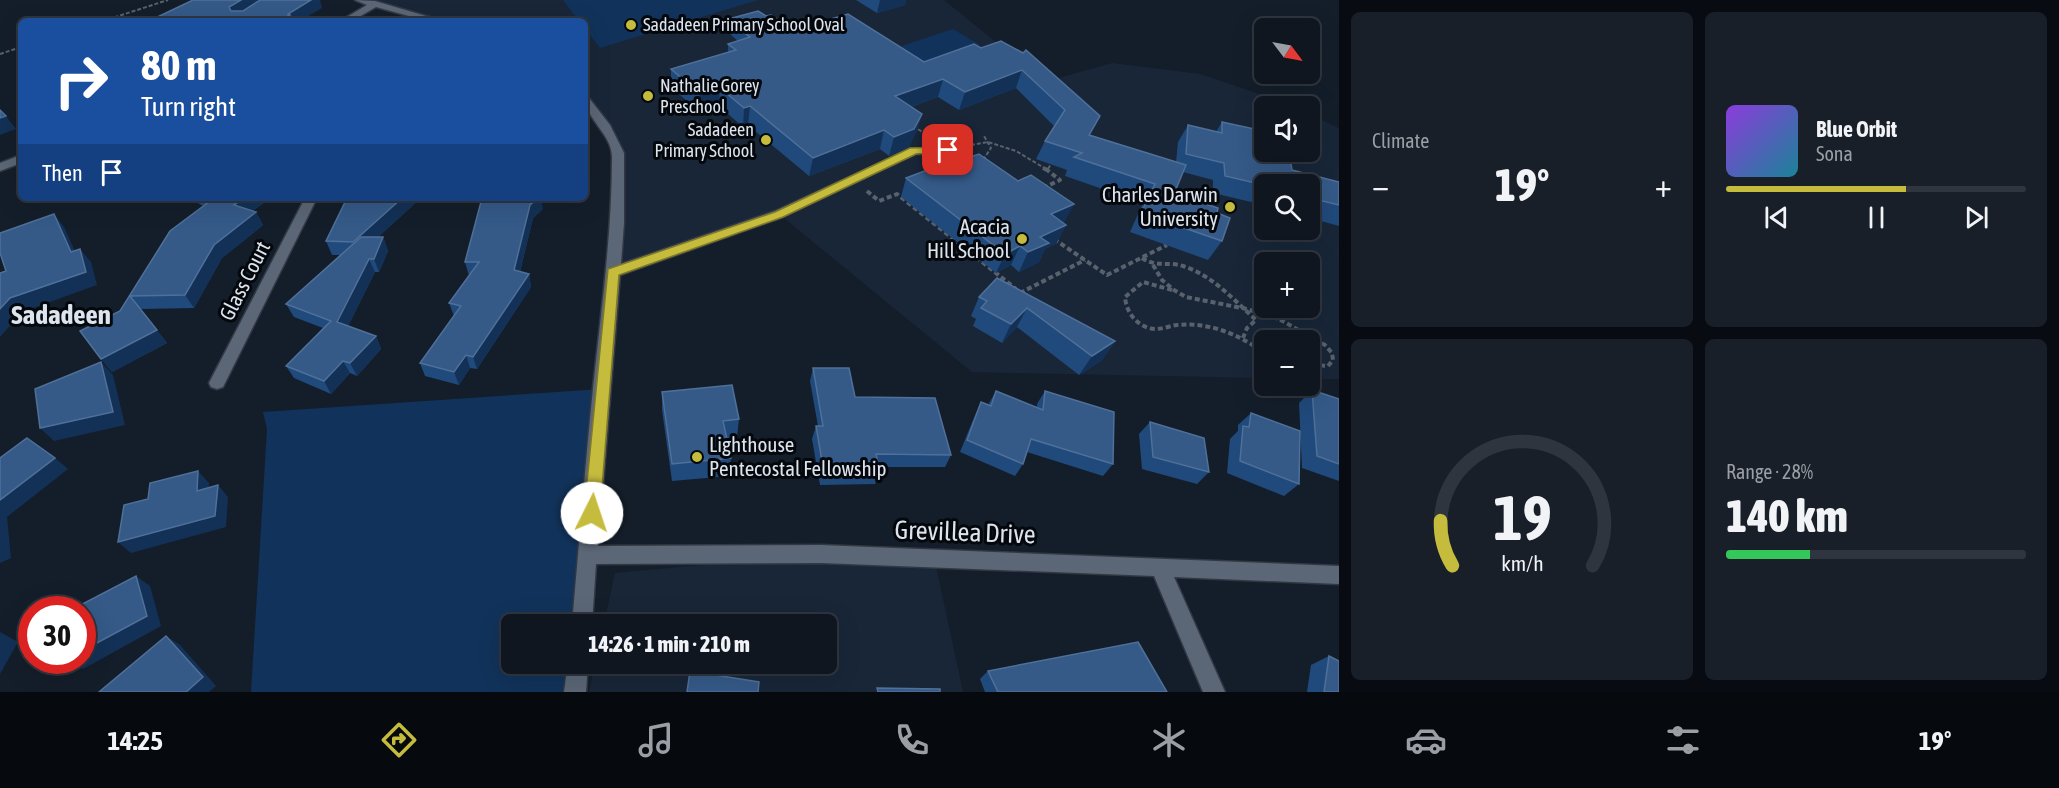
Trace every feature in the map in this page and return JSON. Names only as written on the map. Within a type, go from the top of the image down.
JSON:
[{"type":"street","points":[[359,0],[427,18]]},
{"type":"street","points":[[350,18],[375,4]]},
{"type":"street","points":[[583,614],[601,388],[618,223],[618,153],[604,125],[588,104]]},
{"type":"street","points":[[613,272],[779,214],[914,151],[948,150]]},
{"type":"street","points":[[0,167],[18,160]]},
{"type":"street","name":"Glass Court","points":[[217,383],[309,201]]},
{"type":"street","name":"Grevillea Drive","points":[[589,555],[821,554],[1339,574]]},
{"type":"street","points":[[1160,568],[1214,692]]},
{"type":"street","points":[[575,692],[577,674]]},
{"type":"path","points":[[112,18],[168,0]]},
{"type":"path","points":[[0,54],[18,48]]},
{"type":"path","points":[[907,121],[948,150],[988,142],[1016,151],[1060,180],[1035,192]]},
{"type":"path","points":[[979,163],[992,148],[984,136]]},
{"type":"path","points":[[1047,170],[1051,164]]},
{"type":"path","points":[[852,180],[879,201],[897,194],[1029,300]]},
{"type":"path","points":[[1053,238],[1107,275],[1167,245]]},
{"type":"path","points":[[1142,258],[1153,265],[1158,277],[1173,290]]},
{"type":"path","points":[[1020,293],[1085,260]]},
{"type":"path","points":[[1153,265],[1167,262],[1177,264],[1209,278],[1256,320],[1247,328],[1243,338]]},
{"type":"path","points":[[1254,346],[1243,338],[1226,332],[1185,324],[1160,329],[1150,328],[1131,316],[1125,306],[1125,297],[1143,282],[1173,290],[1199,303],[1241,307],[1265,313],[1298,330]]},
{"type":"path","points":[[1320,342],[1332,353],[1333,360],[1328,366],[1320,366]]},
{"type":"shaded area","points":[[359,0],[944,0],[1045,82],[1112,63],[1200,74],[1265,96],[1254,96],[1254,162],[1320,162],[1320,119],[1339,128],[1339,379],[1320,379],[1320,330],[1254,330],[1254,378],[972,372],[779,214],[613,272],[618,153],[588,105],[588,18],[427,18]]},
{"type":"shaded area","name":"Sadadeen Primary School Oval","points":[[563,0],[758,0],[600,48],[588,33],[588,18],[577,18]]},
{"type":"shaded area","points":[[953,29],[980,45],[926,64],[899,47]]},
{"type":"shaded area","points":[[601,389],[583,614],[501,614],[501,674],[577,674],[575,692],[251,692],[267,429],[263,412]]},
{"type":"shaded area","points":[[821,554],[934,557],[963,692],[589,692],[593,674],[837,674],[837,614],[606,614],[615,573]]},
{"type":"building","points":[[193,0],[241,0],[229,7],[231,11],[243,11],[260,0],[311,0],[284,18],[155,18]]},
{"type":"building","points":[[758,11],[766,16],[771,15],[793,30],[848,14],[924,62],[974,44],[981,48],[1001,41],[1023,53],[1026,50],[1100,116],[1089,135],[1186,165],[1174,194],[1218,208],[1217,213],[1230,218],[1222,241],[1141,213],[1155,184],[1074,157],[1082,153],[1045,141],[1065,110],[1022,70],[965,92],[943,79],[895,96],[922,114],[914,129],[894,137],[884,130],[813,158],[750,106],[744,108],[720,88],[700,94],[671,69],[736,50],[728,44],[750,37],[743,32],[749,30],[732,18]]},
{"type":"building","points":[[0,110],[6,116],[0,118]]},
{"type":"building","points":[[1222,122],[1254,129],[1254,162],[1291,162],[1292,170],[1308,174],[1254,174],[1254,183],[1225,176],[1224,163],[1186,154],[1188,125],[1222,133]]},
{"type":"building","name":"Acacia Hill School","points":[[979,154],[1018,181],[1031,175],[1074,204],[1051,214],[1066,225],[1040,237],[1049,243],[1028,252],[1020,246],[1005,254],[906,178],[964,156],[967,158]]},
{"type":"building","points":[[1320,177],[1339,182],[1339,205],[1320,200]]},
{"type":"building","points":[[210,201],[240,201],[234,205],[256,212],[214,245],[185,295],[130,296],[157,330],[101,359],[80,331],[120,311],[170,231]]},
{"type":"building","points":[[346,201],[399,201],[353,242],[326,241]]},
{"type":"building","points":[[481,201],[535,201],[530,205],[514,270],[529,274],[473,357],[466,355],[454,372],[420,363],[461,306],[449,303],[479,262],[465,262]]},
{"type":"building","points":[[54,214],[71,252],[80,249],[86,272],[10,298],[0,309],[0,273],[6,271],[0,253],[0,233]]},
{"type":"building","points":[[361,237],[383,237],[374,259],[369,259],[337,322],[376,336],[350,363],[343,361],[324,381],[286,366],[331,321],[286,304]]},
{"type":"building","points":[[997,278],[1115,341],[1092,356],[1027,308],[1011,324],[981,308],[987,301],[979,297]]},
{"type":"building","points":[[101,362],[113,412],[40,428],[35,389]]},
{"type":"building","points":[[813,368],[849,368],[855,397],[935,398],[951,455],[876,454],[880,472],[824,473],[816,426],[823,426]]},
{"type":"building","name":"Lighthouse Pentecostal Fellowship","points":[[732,385],[739,419],[723,421],[731,458],[672,464],[662,392]]},
{"type":"building","points":[[996,391],[1043,410],[1045,391],[1114,412],[1113,464],[1031,439],[1023,464],[967,440],[981,402],[991,406]]},
{"type":"building","points":[[1320,393],[1339,399],[1339,464],[1317,456],[1312,396],[1320,396]]},
{"type":"building","points":[[1251,413],[1300,431],[1299,484],[1240,461],[1243,426],[1249,427]]},
{"type":"building","points":[[1150,422],[1204,438],[1209,472],[1153,457]]},
{"type":"building","points":[[27,438],[55,458],[0,500],[0,458]]},
{"type":"building","points":[[198,471],[197,491],[218,485],[215,516],[118,542],[124,505],[148,499],[150,483]]},
{"type":"building","points":[[136,576],[147,616],[96,643],[96,597]]},
{"type":"building","points":[[166,636],[203,677],[186,692],[99,692]]},
{"type":"building","points":[[1138,642],[1167,692],[998,692],[988,671]]},
{"type":"building","points":[[1329,656],[1339,661],[1339,692],[1324,692]]},
{"type":"building","points":[[690,674],[709,674],[759,682],[758,692],[687,692]]},
{"type":"building","points":[[877,688],[940,689],[940,692],[878,692]]},
{"type":"place","name":"Sadadeen Primary School Oval","points":[[631,25]]},
{"type":"place","name":"Nathalie Gorey Preschool","points":[[648,96]]},
{"type":"place","name":"Sadadeen Primary School","points":[[766,140]]},
{"type":"place","name":"Charles Darwin University","points":[[1230,207]]},
{"type":"place","name":"Acacia Hill School","points":[[1022,239]]},
{"type":"place","name":"Lighthouse Pentecostal Fellowship","points":[[697,457]]},
{"type":"district","name":"Sadadeen","points":[[61,315]]},
{"type":"route","points":[[592,513],[601,388],[613,272],[779,214],[914,151],[948,150]]}]
